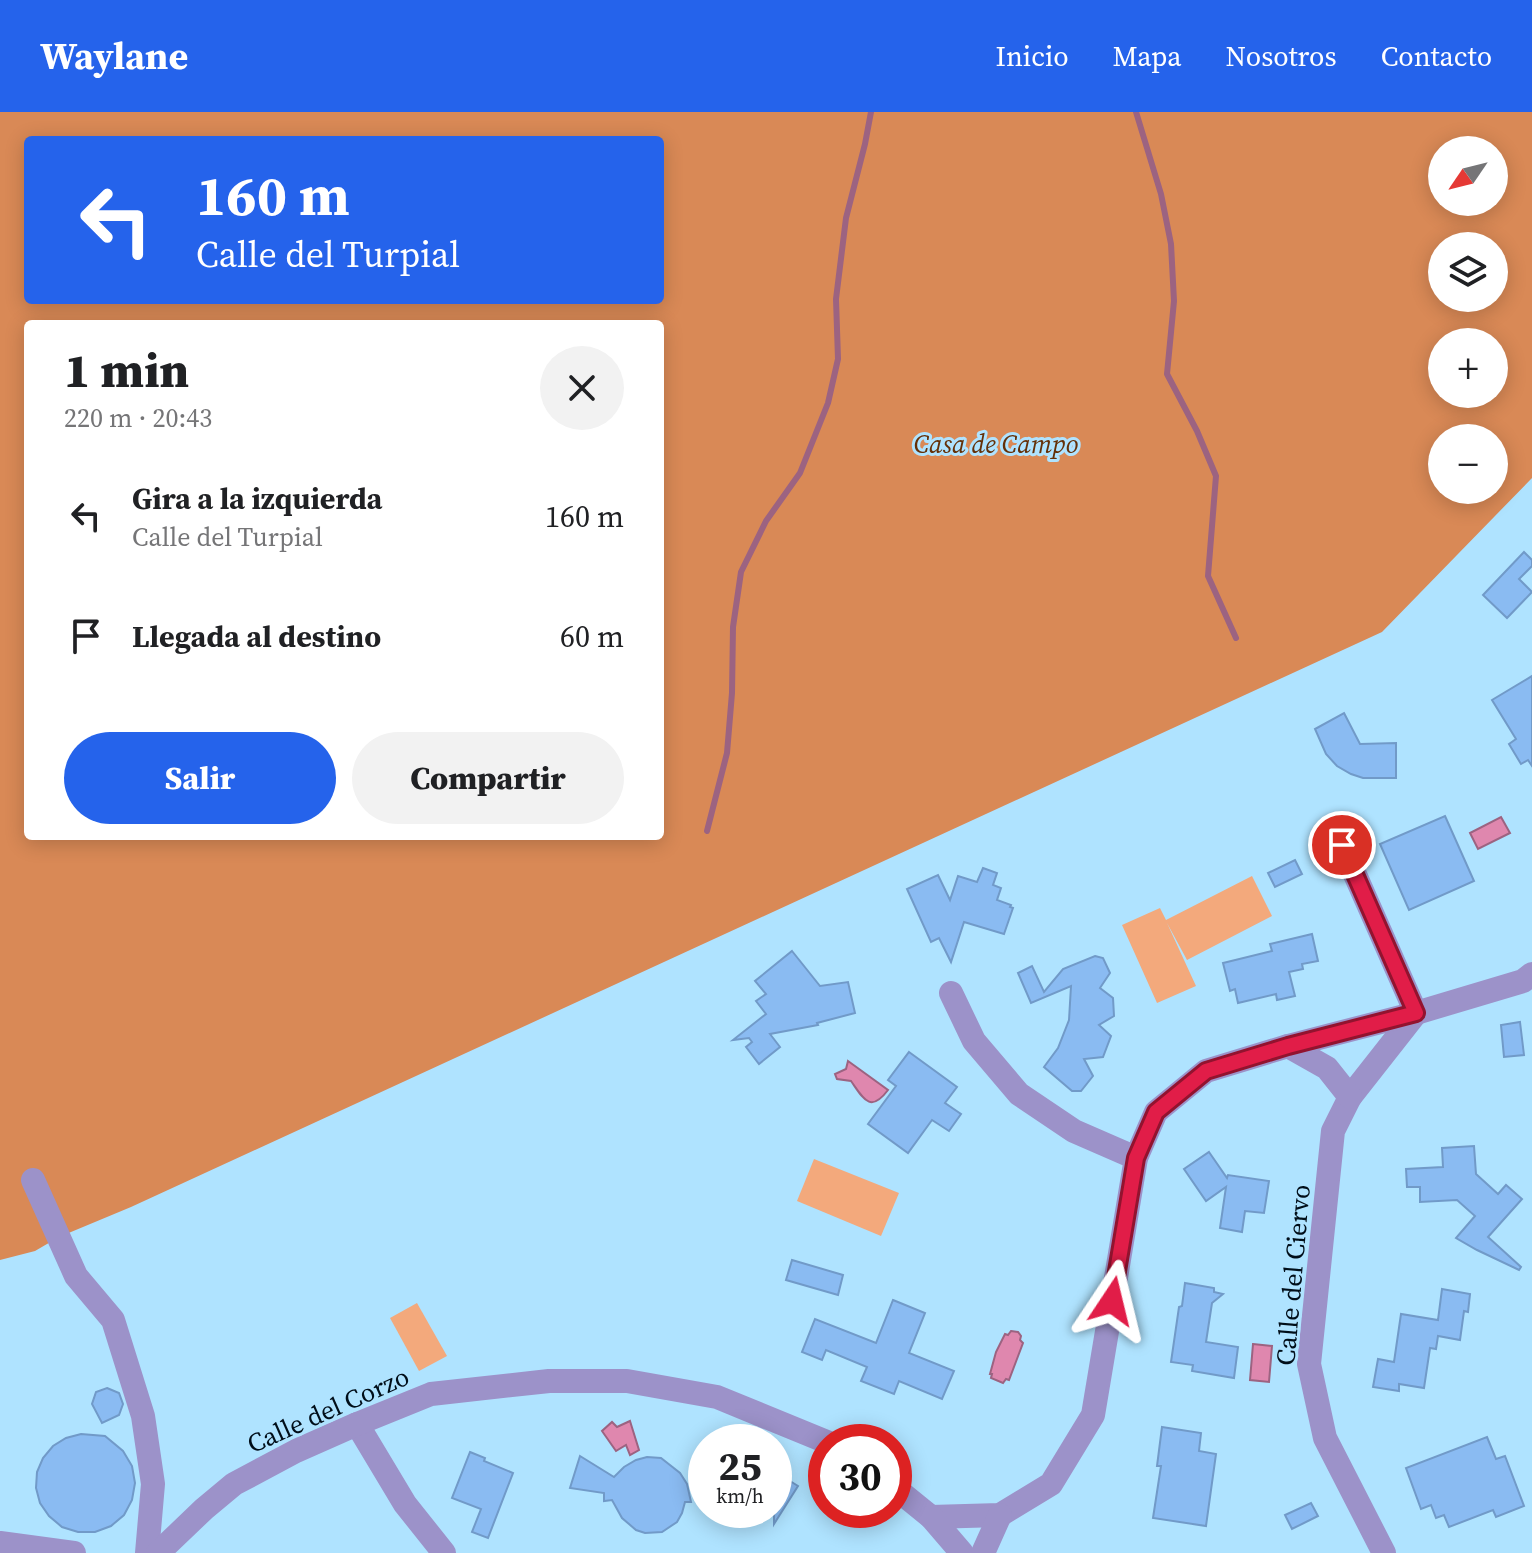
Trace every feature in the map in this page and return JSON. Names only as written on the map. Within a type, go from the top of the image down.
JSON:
[{"type":"street","points":[[1342,845],[1416,1013]]},
{"type":"street","points":[[931,1517],[1000,1515],[1051,1484],[1093,1415],[1136,1158],[1156,1112],[1206,1071],[1416,1013],[1523,981],[1532,974]]},
{"type":"street","points":[[951,993],[974,1041],[1019,1094],[1074,1131],[1136,1158]]},
{"type":"street","name":"Calle del Ciervo","points":[[1384,1553],[1325,1438],[1309,1364],[1333,1131],[1350,1097],[1416,1013]]},
{"type":"street","points":[[1288,1046],[1327,1068],[1350,1097]]},
{"type":"street","points":[[33,1180],[76,1276],[113,1320],[143,1416],[153,1484],[147,1553]]},
{"type":"street","name":"Calle del Corzo","points":[[158,1553],[234,1484],[296,1451],[431,1394],[549,1381],[627,1381],[717,1397],[808,1434]]},
{"type":"street","points":[[357,1424],[405,1504],[444,1553]]},
{"type":"street","points":[[912,1502],[931,1517],[962,1553]]},
{"type":"street","points":[[983,1553],[1000,1515]]},
{"type":"street","points":[[0,1543],[74,1553]]},
{"type":"shaded area","points":[[1501,817],[1510,833],[1478,849],[1470,833]]},
{"type":"shaded area","points":[[1252,876],[1272,916],[1187,960],[1167,923],[1196,986],[1157,1003],[1122,925],[1160,908],[1166,920]]},
{"type":"shaded area","points":[[848,1061],[888,1090],[882,1097],[867,1101],[851,1081],[837,1079],[835,1074],[846,1069]]},
{"type":"shaded area","points":[[814,1159],[899,1193],[881,1236],[797,1201]]},
{"type":"shaded area","points":[[417,1303],[447,1356],[419,1371],[390,1318]]},
{"type":"shaded area","points":[[1018,1332],[1023,1343],[1009,1380],[1003,1383],[991,1378],[990,1374],[996,1352],[1005,1334]]},
{"type":"shaded area","points":[[1253,1344],[1272,1346],[1269,1382],[1250,1380]]},
{"type":"shaded area","points":[[630,1421],[639,1450],[630,1455],[626,1445],[616,1451],[602,1431],[612,1422],[617,1427]]},
{"type":"green space","name":"Casa de Campo","points":[[0,112],[1532,112],[1532,478],[1508,503],[1508,424],[1428,424],[1428,504],[1507,504],[1382,632],[131,1207],[59,1237],[35,1251],[0,1260]]},
{"type":"building","points":[[1524,552],[1532,560],[1532,566],[1519,579],[1532,592],[1507,618],[1483,595]]},
{"type":"building","points":[[1532,676],[1532,766],[1528,760],[1521,764],[1509,744],[1516,739],[1492,700]]},
{"type":"building","points":[[1344,713],[1360,744],[1396,743],[1396,778],[1363,778],[1351,774],[1337,766],[1326,754],[1315,729]]},
{"type":"building","points":[[1445,816],[1474,881],[1409,910],[1380,844]]},
{"type":"building","points":[[1295,860],[1302,874],[1275,887],[1268,873]]},
{"type":"building","points":[[983,868],[997,873],[993,885],[1001,888],[997,900],[1013,908],[1004,934],[964,922],[951,962],[939,938],[931,942],[907,889],[938,875],[950,900],[958,876],[977,882]]},
{"type":"building","points":[[1312,934],[1318,961],[1302,964],[1303,969],[1289,972],[1295,996],[1277,1000],[1276,994],[1238,1003],[1235,989],[1230,991],[1223,963],[1272,951],[1270,944]]},
{"type":"building","points":[[792,951],[820,986],[848,982],[855,1013],[818,1025],[770,1034],[780,1047],[759,1064],[746,1047],[752,1042],[749,1038],[733,1040],[766,1014],[756,1001],[766,994],[755,981]]},
{"type":"building","points":[[1095,956],[1103,958],[1110,973],[1100,988],[1113,998],[1114,1016],[1099,1025],[1111,1036],[1103,1057],[1084,1059],[1093,1076],[1081,1091],[1072,1091],[1044,1067],[1058,1048],[1069,1020],[1071,986],[1031,1003],[1018,973],[1032,966],[1044,992],[1063,969]]},
{"type":"building","points":[[1520,1022],[1524,1055],[1504,1057],[1501,1025]]},
{"type":"building","points":[[909,1052],[957,1087],[945,1103],[961,1114],[949,1131],[932,1120],[908,1153],[868,1124],[896,1086],[888,1080]]},
{"type":"building","points":[[1474,1146],[1476,1174],[1498,1194],[1506,1185],[1522,1199],[1488,1237],[1521,1267],[1519,1270],[1456,1238],[1475,1216],[1457,1200],[1420,1202],[1420,1187],[1407,1187],[1406,1169],[1443,1167],[1442,1148]]},
{"type":"building","points":[[1209,1152],[1227,1178],[1228,1175],[1269,1181],[1264,1213],[1245,1211],[1242,1232],[1220,1228],[1226,1187],[1206,1201],[1184,1169]]},
{"type":"building","points":[[792,1260],[843,1275],[838,1295],[786,1280]]},
{"type":"building","points":[[1185,1283],[1214,1288],[1214,1292],[1223,1294],[1212,1303],[1206,1342],[1238,1347],[1234,1378],[1192,1371],[1193,1365],[1171,1362]]},
{"type":"building","points":[[1442,1289],[1470,1294],[1460,1340],[1438,1336],[1436,1349],[1430,1348],[1424,1388],[1399,1384],[1399,1391],[1373,1387],[1378,1359],[1394,1362],[1401,1314],[1438,1320]]},
{"type":"building","points":[[893,1300],[925,1313],[909,1353],[954,1371],[942,1399],[899,1381],[894,1394],[861,1381],[867,1367],[826,1350],[822,1360],[802,1352],[815,1319],[876,1343]]},
{"type":"building","points":[[107,1388],[119,1393],[123,1404],[119,1415],[102,1423],[92,1404],[96,1392]]},
{"type":"building","points":[[1162,1427],[1201,1433],[1199,1451],[1216,1454],[1206,1526],[1153,1518],[1161,1466],[1157,1466]]},
{"type":"building","points":[[81,1434],[105,1436],[123,1451],[132,1466],[135,1483],[132,1500],[124,1515],[111,1526],[95,1532],[78,1532],[62,1527],[40,1503],[36,1488],[37,1472],[53,1446]]},
{"type":"building","points":[[1487,1437],[1496,1459],[1505,1456],[1524,1506],[1496,1517],[1493,1510],[1449,1527],[1444,1515],[1436,1518],[1431,1505],[1421,1509],[1406,1468]]},
{"type":"building","points":[[470,1452],[513,1473],[488,1538],[472,1532],[481,1509],[452,1498]]},
{"type":"building","points":[[580,1456],[614,1477],[636,1460],[661,1458],[680,1473],[687,1484],[688,1502],[685,1502],[677,1522],[662,1532],[645,1533],[636,1530],[622,1518],[612,1500],[604,1501],[604,1493],[570,1488]]},
{"type":"building","points":[[1311,1503],[1318,1516],[1292,1529],[1285,1515]]},
{"type":"waterway","points":[[707,831],[727,753],[733,627],[741,572],[766,521],[800,473],[828,403],[838,359],[836,299],[846,218],[871,112]]},
{"type":"waterway","points":[[1136,112],[1161,194],[1171,244],[1174,301],[1167,374],[1216,476],[1208,576],[1236,638]]},
{"type":"route","points":[[1112,1301],[1136,1158],[1156,1112],[1206,1071],[1416,1013],[1342,845]]}]
